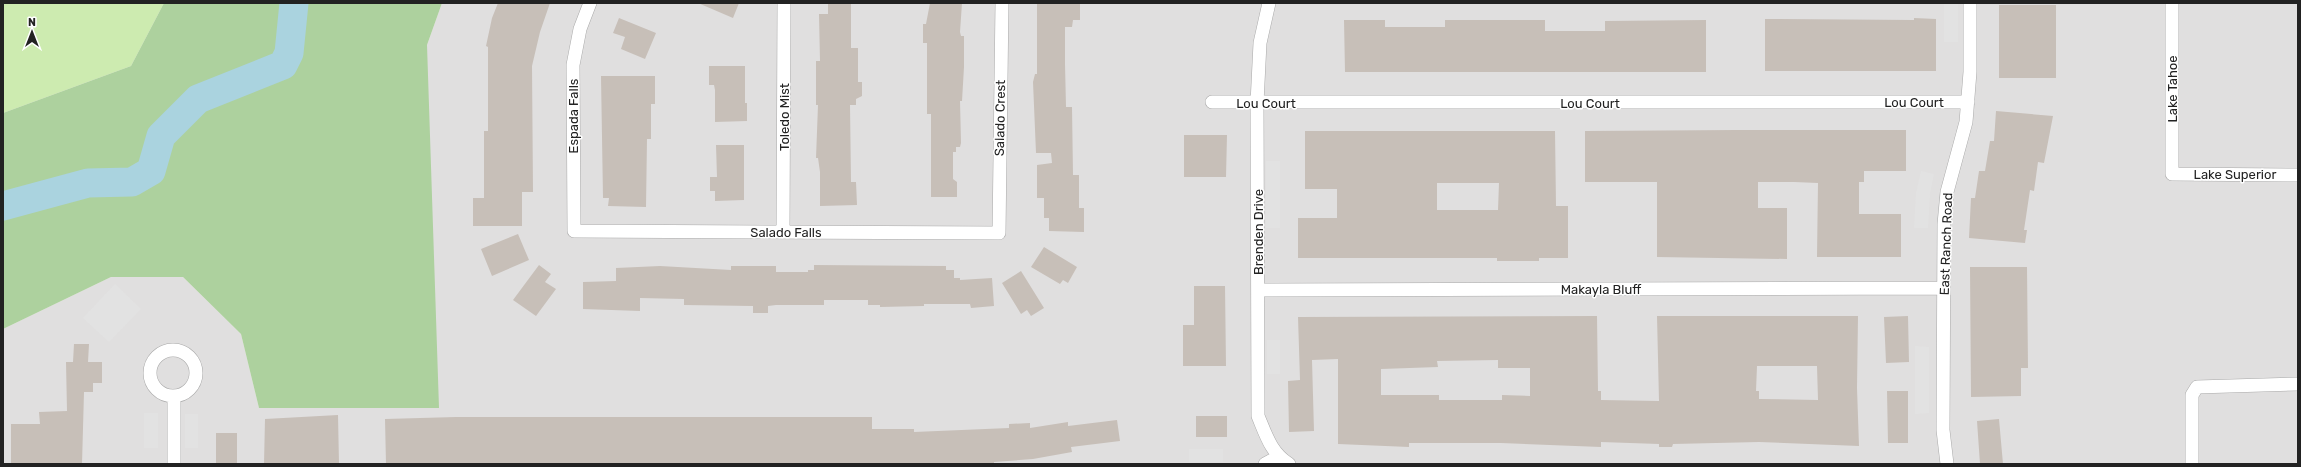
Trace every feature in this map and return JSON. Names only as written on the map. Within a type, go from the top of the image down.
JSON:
[{"type":"street","name":"Espada Falls","points":[[574,231],[573,65],[580,29],[590,3]]},
{"type":"street","name":"Toledo Mist","points":[[783,232],[784,3]]},
{"type":"street","name":"Salado Crest","points":[[999,233],[1002,3]]},
{"type":"street","name":"Brenden Drive","points":[[1269,3],[1260,43],[1258,103],[1258,416],[1266,437],[1283,461]]},
{"type":"street","name":"East Ranch Road","points":[[1947,464],[1942,430],[1944,224],[1947,192],[1966,122],[1968,102],[1970,3]]},
{"type":"street","name":"Lake Tahoe","points":[[2172,3],[2172,174]]},
{"type":"street","name":"Lou Court","points":[[1212,102],[1968,102]]},
{"type":"street","name":"Lake Superior","points":[[2172,174],[2298,175]]},
{"type":"street","name":"Salado Falls","points":[[574,231],[999,233]]},
{"type":"street","name":"Makayla Bluff","points":[[1258,290],[1943,288]]},
{"type":"street","points":[[2192,464],[2192,395],[2197,387],[2298,384]]},
{"type":"street","points":[[174,396],[174,464]]},
{"type":"street","points":[[1265,464],[1283,461]]},
{"type":"shaded area","points":[[442,3],[2298,3],[2298,464],[3,464],[3,329],[111,277],[183,277],[241,334],[259,408],[427,45]]},
{"type":"shaded area","points":[[1944,3],[1958,3],[1958,42],[1944,42]]},
{"type":"shaded area","points":[[1266,161],[1280,161],[1280,228],[1266,228]]},
{"type":"shaded area","points":[[1921,171],[1934,174],[1930,194],[1928,228],[1914,228],[1916,193]]},
{"type":"shaded area","points":[[115,284],[141,309],[109,342],[83,318]]},
{"type":"shaded area","points":[[1267,340],[1280,340],[1280,374],[1267,374]]},
{"type":"shaded area","points":[[1915,346],[1929,347],[1929,413],[1915,414]]},
{"type":"shaded area","points":[[144,413],[158,413],[158,448],[144,448]]},
{"type":"shaded area","points":[[185,414],[198,414],[198,448],[185,448]]},
{"type":"shaded area","points":[[1189,449],[1223,449],[1223,462],[1189,462]]},
{"type":"green space","points":[[3,3],[164,3],[131,66],[3,113]]},
{"type":"green space","points":[[164,3],[442,3],[427,45],[439,408],[259,408],[241,334],[183,277],[111,277],[3,329],[3,113],[131,66]]},
{"type":"building","points":[[498,3],[550,3],[540,32],[532,66],[533,192],[522,192],[522,226],[473,226],[473,198],[484,198],[484,131],[488,131],[488,47],[486,46],[492,18]]},
{"type":"building","points":[[698,3],[739,3],[733,18]]},
{"type":"building","points":[[828,3],[851,3],[851,48],[858,48],[858,82],[862,82],[862,96],[856,99],[856,105],[850,105],[851,182],[856,182],[857,205],[820,206],[820,172],[818,158],[816,158],[818,105],[816,105],[816,61],[820,61],[819,14],[828,14]]},
{"type":"building","points":[[930,3],[962,3],[960,32],[961,36],[964,36],[964,67],[962,101],[960,101],[961,143],[960,147],[956,147],[956,152],[953,152],[953,179],[957,182],[957,197],[931,197],[931,114],[927,114],[927,43],[923,43],[923,24],[926,24]]},
{"type":"building","points":[[1037,3],[1080,4],[1080,20],[1073,20],[1072,27],[1065,27],[1065,64],[1066,107],[1072,107],[1073,175],[1079,175],[1079,208],[1084,208],[1084,232],[1049,231],[1049,218],[1044,218],[1044,198],[1037,198],[1037,165],[1052,163],[1051,153],[1036,153],[1033,82],[1035,74],[1037,74]]},
{"type":"building","points":[[1999,5],[2056,5],[2056,78],[1999,78]]},
{"type":"building","points":[[619,18],[656,33],[645,59],[621,49],[625,37],[613,33]]},
{"type":"building","points":[[1914,18],[1936,19],[1936,71],[1765,71],[1765,19],[1914,20]]},
{"type":"building","points":[[1344,20],[1385,20],[1385,27],[1445,27],[1445,20],[1545,20],[1545,31],[1605,31],[1605,21],[1706,20],[1706,72],[1345,72]]},
{"type":"building","points":[[709,66],[745,66],[745,103],[747,103],[747,121],[715,122],[715,90],[714,85],[709,85]]},
{"type":"building","points":[[601,76],[655,76],[655,104],[651,104],[651,139],[647,139],[646,207],[608,206],[609,198],[603,198]]},
{"type":"building","points":[[1996,111],[2053,116],[2044,163],[2038,162],[2034,191],[2030,190],[2024,230],[2027,230],[2025,243],[1969,238],[1971,198],[1975,198],[1979,171],[1985,171],[1990,141],[1994,141]]},
{"type":"building","points":[[1906,130],[1906,171],[1864,171],[1864,182],[1859,182],[1859,214],[1901,214],[1901,257],[1817,257],[1818,183],[1758,182],[1758,208],[1787,208],[1787,259],[1657,257],[1657,182],[1585,182],[1585,131]]},
{"type":"building","points":[[1305,131],[1555,131],[1556,206],[1568,206],[1568,258],[1539,258],[1539,261],[1497,261],[1497,258],[1298,258],[1298,218],[1337,218],[1337,189],[1305,189]],"holes":[[[1437,183],[1499,183],[1498,210],[1437,210]]]},
{"type":"building","points":[[1184,135],[1227,135],[1226,177],[1184,177]]},
{"type":"building","points":[[716,145],[744,145],[744,200],[715,201],[715,191],[710,191],[710,177],[717,177]]},
{"type":"building","points":[[518,234],[529,260],[492,276],[481,249]]},
{"type":"building","points":[[1044,247],[1077,267],[1068,283],[1063,280],[1060,284],[1031,267]]},
{"type":"building","points":[[539,265],[551,274],[545,282],[556,289],[536,316],[513,300]]},
{"type":"building","points":[[814,265],[946,266],[946,270],[954,270],[954,278],[960,278],[960,280],[992,278],[994,306],[971,308],[970,304],[924,304],[924,306],[880,307],[880,305],[868,305],[868,300],[824,300],[824,305],[776,305],[768,306],[768,313],[753,313],[753,306],[684,305],[684,299],[640,298],[640,311],[583,309],[583,282],[616,281],[616,268],[660,266],[731,270],[731,266],[776,266],[776,272],[808,272],[808,270],[814,270]]},
{"type":"building","points":[[1970,267],[2027,267],[2028,368],[2021,368],[2021,396],[1971,397]]},
{"type":"building","points":[[1021,271],[1044,308],[1031,316],[1027,310],[1021,314],[1002,283]]},
{"type":"building","points":[[1194,286],[1225,286],[1226,366],[1183,366],[1183,325],[1194,325]]},
{"type":"building","points":[[1597,316],[1598,391],[1601,391],[1601,400],[1659,401],[1657,316],[1858,316],[1857,388],[1859,446],[1759,442],[1673,444],[1672,447],[1659,447],[1659,444],[1601,442],[1601,447],[1501,443],[1409,443],[1409,447],[1338,444],[1338,359],[1312,360],[1314,431],[1289,432],[1288,381],[1300,380],[1298,317]],"holes":[[[1498,360],[1498,368],[1530,368],[1530,396],[1502,395],[1502,400],[1439,400],[1439,395],[1381,395],[1381,369],[1438,367],[1437,361]],[[1757,366],[1817,366],[1818,400],[1759,399],[1759,391],[1756,391]]]},
{"type":"building","points":[[1908,316],[1909,362],[1886,363],[1884,317]]},
{"type":"building","points":[[74,344],[89,344],[88,362],[102,362],[102,383],[93,383],[93,392],[84,392],[82,464],[11,464],[11,424],[40,424],[39,412],[67,411],[66,362],[73,362]]},
{"type":"building","points":[[1887,391],[1908,391],[1908,443],[1888,443]]},
{"type":"building","points":[[338,415],[339,464],[264,464],[265,419]]},
{"type":"building","points":[[1196,416],[1227,416],[1227,437],[1196,437]]},
{"type":"building","points":[[456,417],[872,417],[872,429],[914,429],[914,432],[1009,428],[1009,424],[1030,423],[1030,428],[1068,422],[1068,426],[1117,420],[1120,441],[1071,447],[1072,452],[1033,459],[994,462],[994,464],[386,464],[385,419]]},
{"type":"building","points":[[1999,419],[2003,464],[1980,464],[1977,421]]},
{"type":"building","points":[[216,433],[237,433],[237,464],[216,464]]},
{"type":"waterway","points":[[3,206],[88,183],[132,182],[151,171],[161,136],[198,99],[283,65],[289,53],[294,3]]}]
